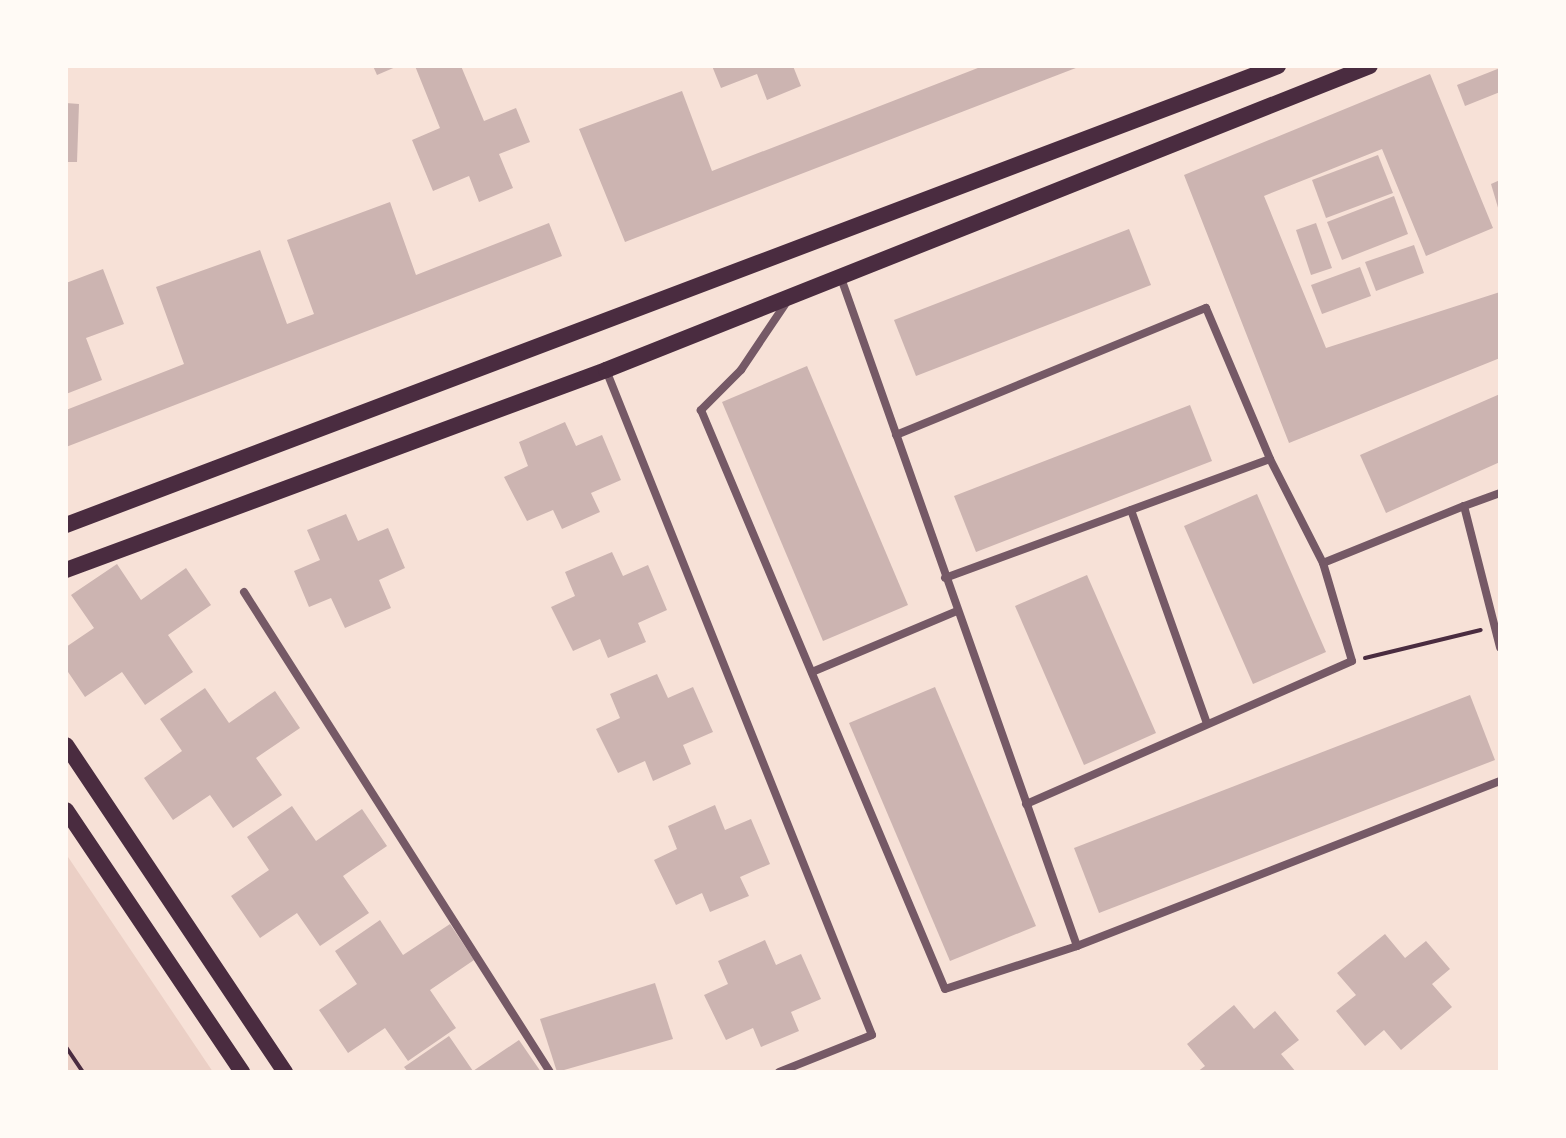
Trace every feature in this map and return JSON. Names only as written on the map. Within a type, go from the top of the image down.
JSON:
[{"type":"main road","points":[[66,525],[1278,66]]},
{"type":"main road","points":[[66,570],[606,370],[1370,66]]},
{"type":"main road","points":[[66,745],[285,1072]]},
{"type":"main road","points":[[66,810],[242,1072]]},
{"type":"street","points":[[841,278],[1077,946]]},
{"type":"street","points":[[788,299],[741,370],[701,410],[945,989],[1077,946],[1500,781]]},
{"type":"street","points":[[896,435],[1206,308],[1270,459],[1323,563],[1352,661],[1026,804]]},
{"type":"street","points":[[606,370],[872,1035],[779,1072]]},
{"type":"street","points":[[945,578],[1270,459]]},
{"type":"street","points":[[1323,563],[1500,493]]},
{"type":"street","points":[[1464,506],[1500,647]]},
{"type":"street","points":[[1131,510],[1207,724]]},
{"type":"street","points":[[244,592],[550,1072]]},
{"type":"street","points":[[812,672],[957,611]]},
{"type":"path","points":[[1352,661],[1495,626]]},
{"type":"path","points":[[66,1047],[83,1072]]},
{"type":"shaded area","points":[[66,854],[213,1072],[66,1072]]},
{"type":"building","points":[[373,66],[398,66],[377,75]]},
{"type":"building","points":[[415,66],[461,66],[484,121],[516,108],[530,142],[499,154],[513,188],[479,202],[469,176],[433,191],[412,140],[440,128]]},
{"type":"building","points":[[712,66],[793,66],[801,86],[767,100],[757,74],[721,88]]},
{"type":"building","points":[[983,66],[1081,66],[625,242],[579,129],[682,91],[712,171]]},
{"type":"building","points":[[1500,68],[1500,92],[1465,106],[1457,85]]},
{"type":"building","points":[[1430,74],[1493,228],[1426,256],[1382,149],[1264,196],[1326,348],[1500,292],[1500,358],[1289,443],[1184,175]]},
{"type":"building","points":[[66,103],[79,104],[77,162],[66,162]]},
{"type":"building","points":[[1378,155],[1393,193],[1326,218],[1312,180]]},
{"type":"building","points":[[1500,180],[1500,211],[1499,211],[1491,184]]},
{"type":"building","points":[[1394,196],[1408,234],[1342,260],[1327,222]]},
{"type":"building","points":[[390,202],[416,275],[549,223],[562,256],[66,447],[66,410],[184,364],[156,287],[260,250],[287,324],[314,314],[287,240]]},
{"type":"building","points":[[1316,223],[1332,268],[1311,275],[1296,230]]},
{"type":"building","points":[[1129,229],[1151,285],[916,376],[894,320]]},
{"type":"building","points":[[1414,245],[1424,273],[1376,291],[1365,262]]},
{"type":"building","points":[[1360,267],[1371,296],[1322,314],[1311,285]]},
{"type":"building","points":[[103,269],[124,324],[86,338],[102,380],[66,394],[66,283]]},
{"type":"building","points":[[807,366],[908,605],[823,641],[722,402]]},
{"type":"building","points":[[1500,394],[1500,462],[1386,513],[1360,455]]},
{"type":"building","points":[[1190,405],[1212,461],[976,552],[954,496]]},
{"type":"building","points":[[565,422],[576,446],[602,435],[621,480],[591,493],[600,512],[562,529],[553,510],[527,521],[504,477],[528,466],[519,442]]},
{"type":"building","points":[[1257,494],[1326,652],[1253,684],[1184,526]]},
{"type":"building","points":[[346,514],[358,541],[388,528],[405,568],[379,580],[391,608],[345,628],[331,598],[309,607],[294,571],[320,560],[307,530]]},
{"type":"building","points":[[612,552],[623,576],[648,565],[667,610],[638,623],[646,642],[608,658],[600,639],[573,651],[551,607],[575,596],[565,572]]},
{"type":"building","points":[[117,564],[141,600],[186,568],[211,605],[168,635],[193,672],[145,705],[122,672],[85,697],[66,669],[66,647],[94,628],[71,595]]},
{"type":"building","points":[[1087,575],[1156,733],[1084,765],[1015,606]]},
{"type":"building","points":[[657,674],[668,698],[693,687],[713,732],[683,745],[691,764],[653,781],[645,761],[618,773],[596,729],[620,718],[610,694]]},
{"type":"building","points":[[935,687],[1036,926],[950,961],[849,723]]},
{"type":"building","points":[[205,688],[229,723],[275,691],[300,728],[256,758],[282,795],[233,828],[210,795],[173,820],[144,778],[182,751],[160,719]]},
{"type":"building","points":[[1470,695],[1495,760],[1099,913],[1074,848]]},
{"type":"building","points":[[715,805],[725,830],[751,819],[770,864],[740,877],[749,896],[710,912],[702,893],[676,905],[654,860],[677,849],[668,826]]},
{"type":"building","points":[[292,806],[316,841],[362,809],[387,846],[343,876],[369,913],[320,946],[297,913],[260,938],[231,896],[269,870],[247,837]]},
{"type":"building","points":[[380,920],[403,955],[450,924],[474,960],[430,990],[456,1028],[408,1061],[385,1028],[348,1053],[319,1010],[357,984],[335,951]]},
{"type":"building","points":[[1385,934],[1405,958],[1426,941],[1450,969],[1432,984],[1452,1007],[1401,1050],[1384,1030],[1365,1046],[1336,1011],[1356,995],[1337,973]]},
{"type":"building","points":[[765,940],[776,965],[801,954],[821,999],[791,1012],[799,1031],[761,1047],[753,1028],[726,1040],[704,995],[728,984],[718,961]]},
{"type":"building","points":[[655,983],[673,1039],[557,1072],[540,1019]]},
{"type":"building","points":[[1234,1005],[1254,1029],[1275,1011],[1299,1040],[1281,1054],[1296,1072],[1197,1072],[1205,1066],[1187,1044]]},
{"type":"building","points":[[449,1036],[473,1071],[519,1040],[541,1072],[408,1072],[404,1067]]}]
